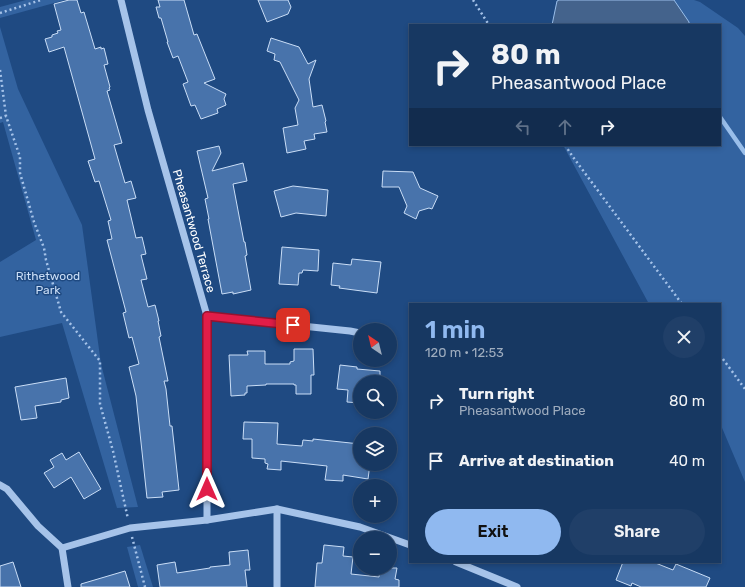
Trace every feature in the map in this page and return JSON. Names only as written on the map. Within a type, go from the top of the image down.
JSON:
[{"type":"street","name":"Pheasantwood Terrace","points":[[121,0],[148,110],[207,316],[207,520]]},
{"type":"street","points":[[207,316],[353,332]]},
{"type":"street","points":[[0,485],[7,489],[38,526],[62,548],[68,587]]},
{"type":"street","points":[[62,548],[130,528],[207,520],[277,509],[360,527],[409,545]]},
{"type":"street","points":[[277,509],[277,587]]},
{"type":"street","points":[[458,563],[517,587]]},
{"type":"path","points":[[0,13],[41,0]]},
{"type":"path","points":[[473,0],[488,24]]},
{"type":"path","points":[[0,70],[6,116],[20,157],[20,173],[34,222],[44,248],[61,312],[100,361],[100,404],[113,451],[145,587]]},
{"type":"path","points":[[0,118],[6,116]]},
{"type":"path","points":[[566,146],[681,303]]},
{"type":"path","points":[[721,356],[745,389]]},
{"type":"green space","points":[[26,0],[65,0],[0,18],[0,7]]},
{"type":"green space","points":[[593,0],[694,0],[700,2],[738,28],[745,36],[745,482],[721,425],[721,303],[648,303],[564,146],[721,146],[721,24],[561,24]]},
{"type":"green space","name":"Rithetwood Park","points":[[0,27],[18,89],[82,225],[101,364],[138,507],[117,508],[62,323],[0,337],[0,262],[36,240],[3,122],[0,123]]},
{"type":"green space","points":[[140,545],[153,587],[138,587],[127,547]]},
{"type":"shaded area","points":[[674,0],[689,24],[552,24],[557,1]]},
{"type":"building","points":[[69,0],[77,0],[81,13],[84,12],[95,49],[101,47],[101,49],[104,48],[108,64],[104,65],[110,87],[110,90],[107,91],[122,143],[114,145],[125,183],[131,181],[136,198],[127,200],[136,238],[142,237],[146,254],[141,255],[147,279],[141,280],[148,307],[155,305],[159,321],[161,336],[159,337],[168,381],[164,381],[170,426],[172,426],[179,490],[162,492],[163,497],[147,498],[136,396],[129,367],[139,364],[132,337],[129,338],[123,313],[126,312],[107,240],[112,239],[108,221],[111,220],[99,181],[95,182],[88,161],[95,159],[64,47],[49,52],[45,39],[52,37],[52,35],[58,33],[57,31],[61,30],[54,4]]},
{"type":"building","points":[[158,0],[184,0],[194,35],[197,34],[215,79],[204,83],[226,94],[224,99],[226,105],[217,109],[218,113],[201,119],[195,105],[191,106],[183,84],[188,82],[178,56],[173,58],[161,18],[159,18],[156,7],[160,7]]},
{"type":"building","points":[[258,0],[288,0],[291,7],[288,14],[267,22]]},
{"type":"building","points":[[271,38],[299,47],[308,64],[316,60],[309,79],[313,107],[322,105],[327,132],[314,134],[315,139],[304,141],[306,149],[287,153],[283,128],[298,125],[295,108],[299,100],[280,62],[274,60],[275,54],[267,51]]},
{"type":"building","points":[[219,146],[221,153],[212,171],[243,163],[247,181],[233,184],[245,242],[247,255],[245,256],[251,290],[233,294],[233,292],[222,294],[205,199],[208,198],[197,151]]},
{"type":"building","points":[[383,171],[413,172],[420,188],[438,196],[432,209],[429,208],[419,211],[416,219],[404,213],[407,206],[399,187],[382,187]]},
{"type":"building","points":[[293,186],[328,190],[326,216],[296,213],[281,217],[274,191]]},
{"type":"building","points":[[282,247],[319,250],[318,271],[303,270],[302,273],[299,273],[298,285],[279,284]]},
{"type":"building","points":[[352,259],[381,262],[377,293],[339,288],[340,286],[331,285],[333,263],[351,265]]},
{"type":"building","points":[[294,349],[313,349],[314,375],[311,375],[311,394],[296,394],[296,385],[294,384],[266,384],[247,386],[247,393],[245,393],[245,395],[231,396],[229,355],[248,355],[247,351],[265,351],[265,364],[290,364],[290,362],[294,361]]},
{"type":"building","points":[[340,365],[357,367],[357,369],[380,371],[380,375],[353,375],[353,402],[347,402],[348,390],[337,389]]},
{"type":"building","points":[[66,378],[69,398],[61,400],[61,402],[35,406],[37,418],[21,420],[15,387]]},
{"type":"building","points":[[244,422],[278,423],[277,444],[302,446],[303,440],[313,441],[313,439],[353,443],[353,471],[369,471],[368,479],[343,475],[343,481],[325,480],[327,466],[281,461],[281,470],[267,469],[268,464],[265,463],[265,459],[252,458],[252,439],[243,439]]},
{"type":"building","points":[[79,452],[101,489],[84,499],[71,477],[54,488],[44,473],[54,467],[50,460],[62,453],[66,460]]},
{"type":"building","points":[[324,545],[344,547],[343,556],[353,557],[351,574],[379,577],[379,575],[396,575],[395,579],[399,580],[399,587],[315,587],[317,563],[322,563]]},
{"type":"building","points":[[248,550],[250,570],[245,570],[247,587],[160,587],[157,565],[175,562],[177,573],[230,565],[229,552]]},
{"type":"building","points":[[13,562],[21,587],[0,587],[0,566]]},
{"type":"building","points":[[623,563],[656,563],[673,570],[676,564],[710,578],[706,587],[641,587],[632,583],[631,586],[616,580]]},
{"type":"building","points":[[125,571],[130,587],[81,587],[81,584]]},
{"type":"waterway","points":[[721,118],[745,153]]},
{"type":"route","points":[[207,489],[207,316],[293,325]]}]
